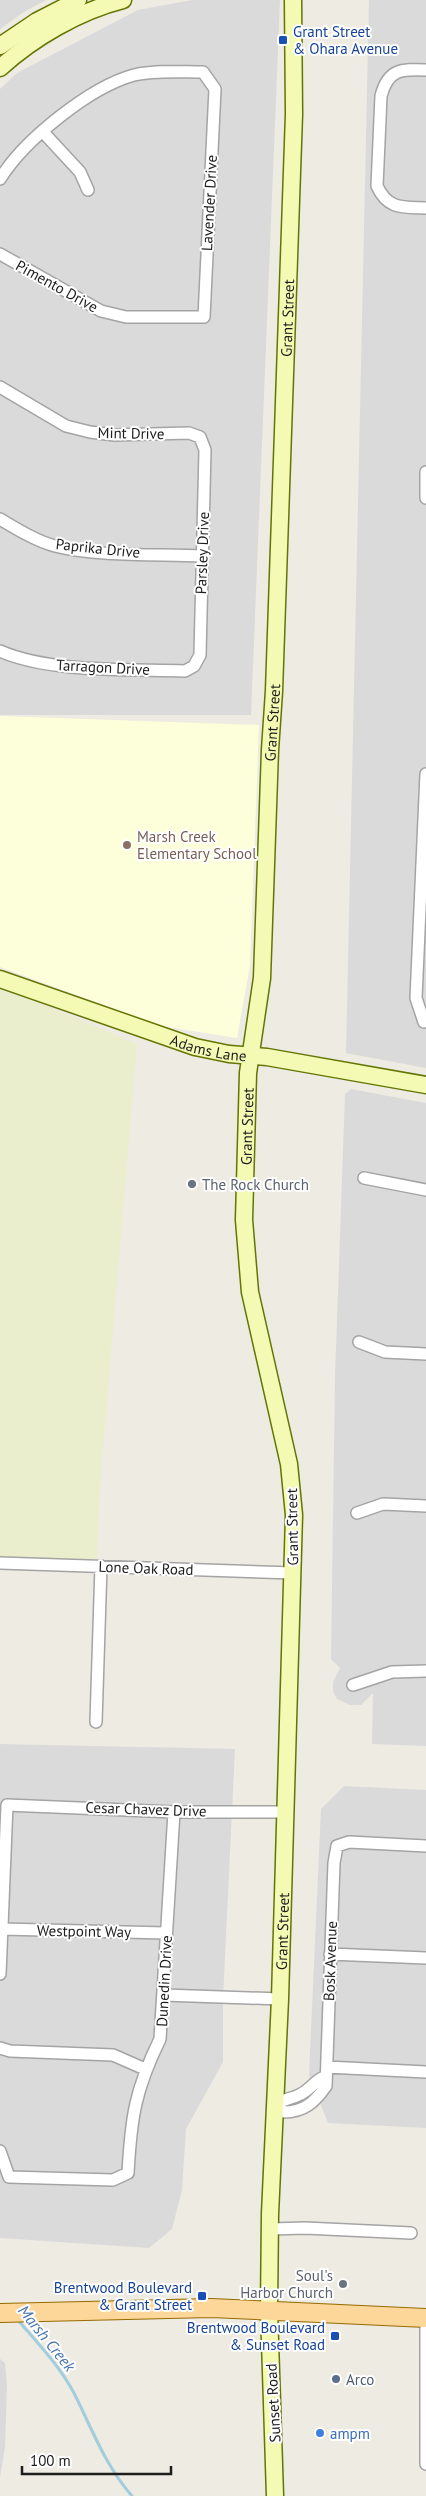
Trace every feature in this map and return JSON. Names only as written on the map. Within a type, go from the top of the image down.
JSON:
[{"type":"main road","points":[[0,2313],[184,2308],[426,2318]]},
{"type":"street","points":[[0,46],[37,20],[78,0]]},
{"type":"street","points":[[0,68],[66,23],[123,0]]},
{"type":"street","name":"Grant Street","points":[[268,2310],[280,1999],[294,1515],[288,1464],[250,1292],[245,1255],[244,1220],[250,1055],[262,978],[274,690],[294,114],[293,0]]},
{"type":"street","points":[[426,70],[405,69],[392,74],[384,84],[380,96],[377,186],[383,198],[400,207],[426,208]]},
{"type":"street","name":"Lavender Drive","points":[[43,132],[91,94],[134,76],[168,71],[203,72],[215,88],[204,317]]},
{"type":"street","points":[[0,178],[9,164],[43,132],[80,172],[88,190]]},
{"type":"street","name":"Pimento Drive","points":[[0,254],[101,311],[126,317],[204,317]]},
{"type":"street","name":"Mint Drive","points":[[0,386],[66,426],[114,435],[189,433],[200,437],[205,450]]},
{"type":"street","name":"Parsley Drive","points":[[200,656],[205,450]]},
{"type":"street","points":[[426,472],[426,498]]},
{"type":"street","name":"Paprika Drive","points":[[0,519],[21,532],[55,546],[95,551],[202,556]]},
{"type":"street","name":"Tarragon Drive","points":[[0,651],[12,657],[49,665],[184,671],[194,666],[200,656]]},
{"type":"street","points":[[424,1022],[416,998],[426,774]]},
{"type":"street","name":"Adams Lane","points":[[0,978],[195,1047],[426,1085]]},
{"type":"street","points":[[364,1178],[426,1190]]},
{"type":"street","points":[[359,1342],[385,1352],[426,1354]]},
{"type":"street","points":[[357,1513],[383,1504],[426,1506]]},
{"type":"street","name":"Lone Oak Road","points":[[0,1564],[293,1573]]},
{"type":"street","points":[[96,1722],[101,1566]]},
{"type":"street","points":[[353,1685],[392,1672],[426,1671]]},
{"type":"street","name":"Cesar Chavez Drive","points":[[2,1929],[7,1805],[174,1812],[285,1812]]},
{"type":"street","name":"Dunedin Drive","points":[[0,2151],[9,2177],[114,2180],[128,2174],[135,2098],[145,2069],[160,2039],[174,1812]]},
{"type":"street","name":"Bosk Avenue","points":[[326,2072],[334,1863],[337,1846],[349,1842],[426,1846]]},
{"type":"street","points":[[0,1974],[2,1929]]},
{"type":"street","name":"Westpoint Way","points":[[2,1929],[166,1933]]},
{"type":"street","points":[[330,1954],[426,1958]]},
{"type":"street","points":[[164,1995],[280,1999]]},
{"type":"street","points":[[0,2048],[10,2051],[112,2055],[145,2069]]},
{"type":"street","points":[[275,2104],[286,2098],[303,2094],[326,2072],[426,2072]]},
{"type":"street","points":[[270,2229],[305,2228],[411,2233]]},
{"type":"street","name":"Sunset Road","points":[[268,2310],[276,2496]]},
{"type":"street","points":[[426,2318],[426,2464]]},
{"type":"shaded area","points":[[0,0],[46,0],[24,12],[0,29]]},
{"type":"shaded area","points":[[192,0],[280,0],[251,715],[0,715],[0,89],[17,73],[138,10]]},
{"type":"shaded area","points":[[369,0],[426,0],[426,1068],[346,1053]]},
{"type":"shaded area","name":"Marsh Creek Elementary School","points":[[0,716],[259,725],[250,965],[237,1038],[161,1026],[0,967]]},
{"type":"shaded area","points":[[0,986],[137,1044],[101,1471],[96,1570],[0,1568]]},
{"type":"shaded area","points":[[351,1089],[426,1103],[426,1746],[372,1744],[373,1693],[361,1705],[350,1705],[337,1699],[333,1691],[333,1682],[340,1668],[331,1659],[335,1377],[345,1094]]},
{"type":"shaded area","points":[[0,1744],[235,1749],[223,1998],[223,2062],[186,2129],[182,2190],[172,2229],[149,2248],[0,2238]]},
{"type":"shaded area","points":[[344,1786],[426,1790],[426,2128],[328,2123],[309,2075],[321,1809]]},
{"type":"shaded area","points":[[0,2359],[5,2363],[7,2386],[5,2447],[0,2478]]},
{"type":"waterway","name":"Marsh Creek","points":[[16,2318],[62,2373],[114,2472],[132,2496]]},
{"type":"place","name":"Grant Street & Ohara Avenue","points":[[283,40]]},
{"type":"place","name":"Marsh Creek Elementary School","points":[[127,845]]},
{"type":"place","name":"The Rock Church","points":[[192,1184]]},
{"type":"place","name":"Soul's Harbor Church","points":[[343,2284]]},
{"type":"place","name":"Brentwood Boulevard & Grant Street","points":[[202,2296]]},
{"type":"place","name":"Brentwood Boulevard & Sunset Road","points":[[335,2336]]},
{"type":"place","name":"Arco","points":[[336,2379]]},
{"type":"place","name":"ampm","points":[[320,2433]]}]
